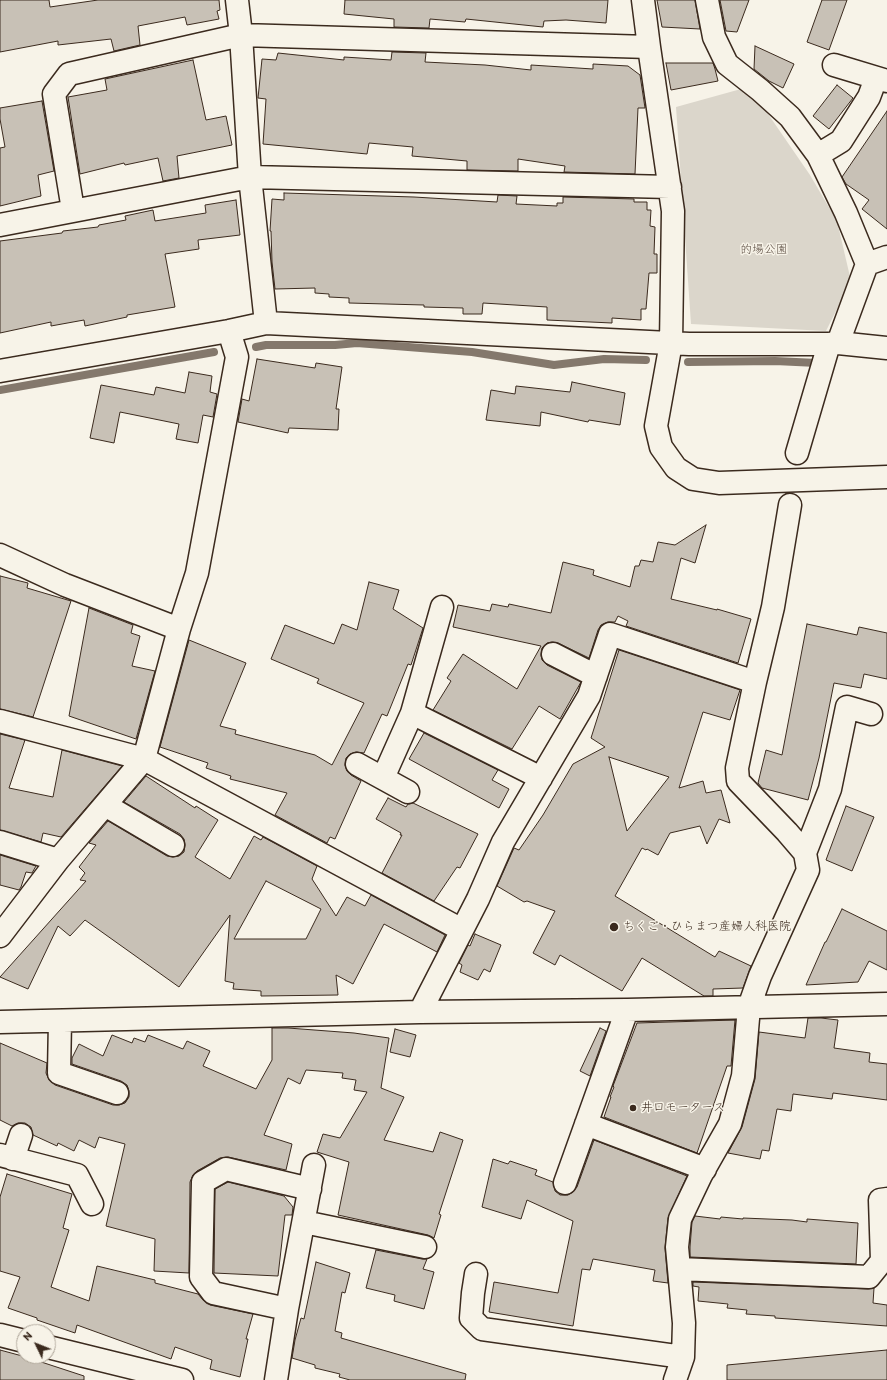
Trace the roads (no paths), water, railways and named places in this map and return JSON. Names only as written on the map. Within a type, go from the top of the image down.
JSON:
[{"type":"street","points":[[237,0],[241,35],[250,177],[266,323]]},
{"type":"street","points":[[643,0],[673,211],[671,343],[656,426],[661,447],[676,468],[693,479],[719,483],[887,477]]},
{"type":"street","points":[[707,0],[714,38],[727,64],[760,90],[790,117],[818,154],[846,213],[877,261],[833,343],[797,453]]},
{"type":"street","points":[[73,210],[54,94],[69,74],[241,35],[649,47]]},
{"type":"street","points":[[818,154],[841,141],[881,79],[834,65]]},
{"type":"street","points":[[0,224],[250,177],[670,187]]},
{"type":"street","points":[[0,371],[229,331],[266,323],[671,343],[833,343],[887,348]]},
{"type":"street","points":[[0,936],[58,860],[144,759],[179,629],[197,573],[237,357],[229,331]]},
{"type":"street","points":[[675,1380],[683,1357],[684,1323],[677,1247],[680,1219],[730,1124],[743,1076],[748,1008],[760,976],[808,870],[805,853],[738,781],[737,768],[755,682],[773,607],[790,505]]},
{"type":"street","points":[[0,555],[65,585],[179,629]]},
{"type":"street","points":[[383,778],[412,713],[442,607]]},
{"type":"street","points":[[420,1012],[478,899],[503,842],[589,696],[610,634],[755,682]]},
{"type":"street","points":[[553,654],[596,676]]},
{"type":"street","points":[[805,853],[830,789],[847,707],[871,714]]},
{"type":"street","points":[[412,713],[541,778]]},
{"type":"street","points":[[0,721],[144,759],[462,930]]},
{"type":"street","points":[[357,764],[408,792]]},
{"type":"street","points":[[105,805],[173,845]]},
{"type":"street","points":[[0,842],[58,860]]},
{"type":"street","points":[[0,1022],[420,1012],[748,1008],[887,1004]]},
{"type":"street","points":[[565,1183],[627,1010]]},
{"type":"street","points":[[60,1021],[59,1073],[117,1092]]},
{"type":"street","points":[[586,1124],[705,1169]]},
{"type":"street","points":[[20,1135],[7,1157],[77,1175],[92,1204]]},
{"type":"street","points":[[276,1380],[314,1165]]},
{"type":"street","points":[[288,1309],[212,1293],[202,1277],[203,1182],[226,1169],[310,1189]]},
{"type":"street","points":[[679,1269],[869,1277],[882,1261],[880,1200],[887,1199]]},
{"type":"street","points":[[304,1222],[425,1247]]},
{"type":"street","points":[[476,1274],[471,1318],[482,1329],[683,1357]]},
{"type":"street","points":[[0,1335],[16,1339]]},
{"type":"street","points":[[56,1349],[169,1378]]},
{"type":"waterway","points":[[256,347],[266,345],[335,345],[357,343],[472,352],[554,365],[604,359],[646,360]]},
{"type":"waterway","points":[[0,390],[214,352]]},
{"type":"waterway","points":[[688,362],[775,361],[817,363]]},
{"type":"place","name":"ちくご・ひらまつ産婦人科医院","points":[[614,927]]},
{"type":"place","name":"井口モータース","points":[[633,1108]]},
{"type":"park label","name":"的場公園","points":[[764,250]]}]
